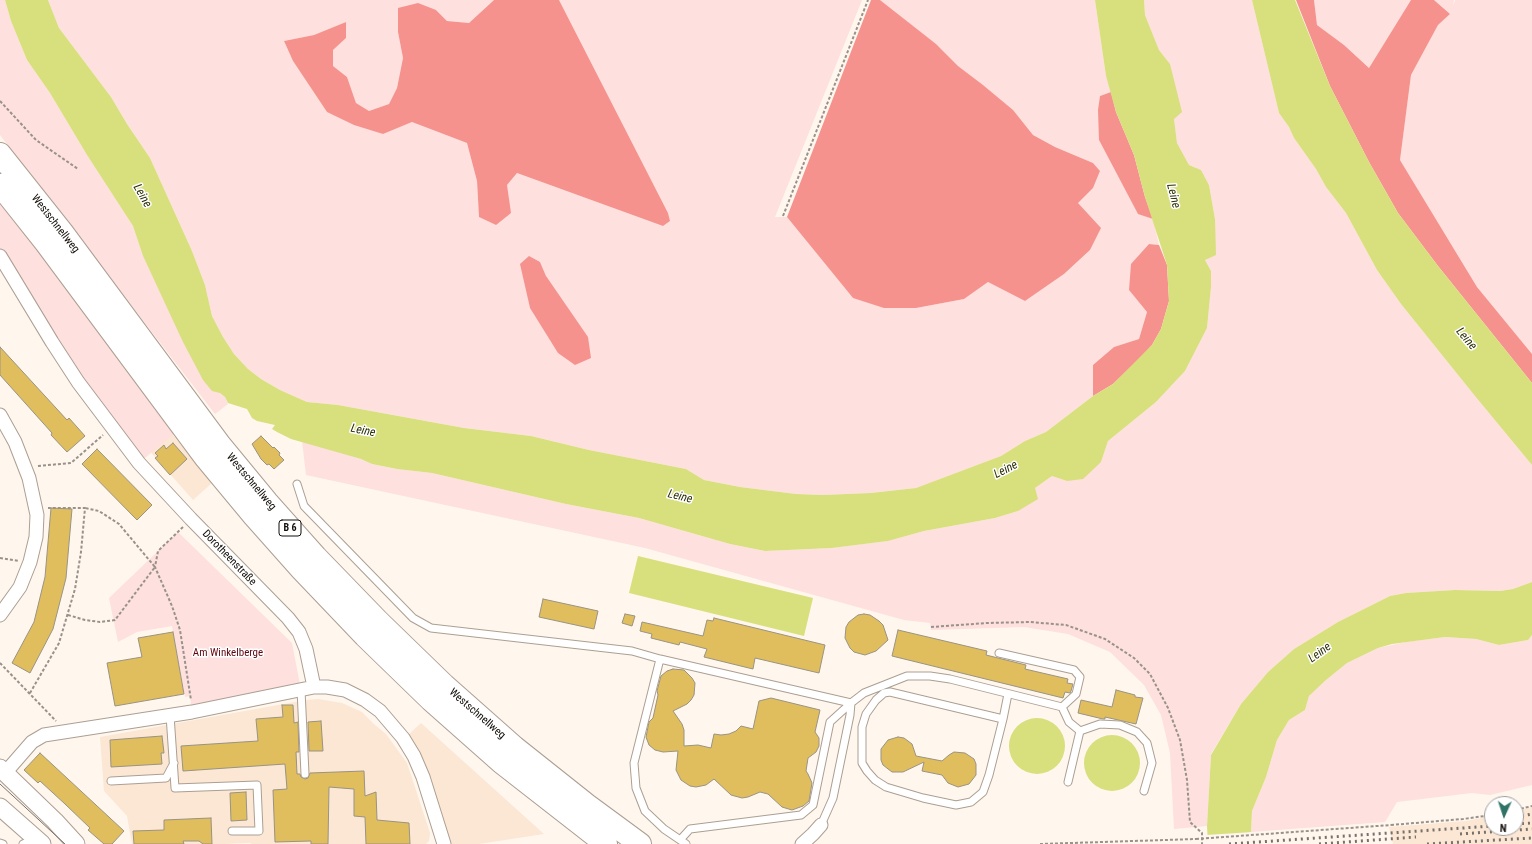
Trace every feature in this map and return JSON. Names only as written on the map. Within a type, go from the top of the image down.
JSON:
[{"type":"highway","name":"Westschnellweg","points":[[0,154],[62,232],[220,445],[267,502],[316,557],[378,621],[444,685],[520,752],[586,805],[640,844]]},
{"type":"highway","name":"Westschnellweg","points":[[0,185],[46,243],[205,457],[254,516],[302,570],[365,636],[431,700],[501,762],[606,844]]},
{"type":"street","name":"Dorotheenstraße","points":[[2,263],[78,382],[139,463],[191,520],[288,618],[299,632],[306,649],[314,687]]},
{"type":"street","points":[[0,415],[15,442],[25,467],[31,485],[36,509],[36,537],[30,562],[20,587],[0,615]]},
{"type":"street","points":[[76,844],[55,821],[3,770],[32,742],[44,735],[170,716],[314,687],[327,687],[346,690],[365,700],[380,711],[403,738],[414,756],[423,777],[444,844]]},
{"type":"street","points":[[0,807],[33,842]]},
{"type":"street","points":[[802,844],[820,825]]},
{"type":"lane","points":[[297,484],[304,506],[413,618],[431,628],[632,651],[660,659],[851,703]]},
{"type":"lane","points":[[999,653],[1074,670],[1080,677],[1076,694],[1062,707]]},
{"type":"lane","points":[[660,659],[634,763],[636,788],[646,811],[664,829],[683,842],[690,829],[801,815],[813,805],[830,722],[864,693],[907,676],[930,676],[950,679],[1062,707]]},
{"type":"lane","points":[[888,683],[890,692]]},
{"type":"lane","points":[[301,690],[305,774]]},
{"type":"lane","points":[[1002,718],[890,692],[884,694],[876,700],[866,714],[862,727],[862,763],[867,772],[875,780],[886,787],[923,798],[956,805],[971,802],[983,792],[989,776],[1008,694]]},
{"type":"lane","points":[[820,825],[833,798],[848,730],[851,703]]},
{"type":"lane","points":[[1062,707],[1069,722],[1080,731]]},
{"type":"lane","points":[[170,716],[175,788],[257,785],[259,832],[232,831]]},
{"type":"lane","points":[[1080,731],[1100,724],[1107,724],[1120,725],[1136,732],[1146,743],[1152,763],[1144,791]]},
{"type":"lane","points":[[1068,782],[1080,731]]},
{"type":"lane","points":[[111,781],[166,778],[174,763]]},
{"type":"path","points":[[783,216],[868,0]]},
{"type":"path","points":[[0,101],[36,140],[78,170]]},
{"type":"path","points":[[25,467],[71,463],[111,427]]},
{"type":"path","points":[[36,509],[57,507],[85,508],[99,512],[119,524],[155,567],[172,606],[180,630],[192,712]]},
{"type":"path","points":[[30,693],[59,643],[68,615],[75,589],[85,508]]},
{"type":"path","points":[[68,615],[84,620],[100,622],[115,620],[155,567],[158,551],[191,520]]},
{"type":"path","points":[[0,558],[30,562]]},
{"type":"path","points":[[931,627],[1030,622],[1066,625],[1105,639],[1134,658],[1150,674],[1168,708],[1180,740],[1187,780],[1190,822],[1202,833],[1202,844]]},
{"type":"path","points":[[0,663],[55,718],[62,732]]},
{"type":"path","points":[[1040,844],[1196,839],[1390,825],[1484,816]]},
{"type":"shaded area","points":[[494,0],[559,0],[668,213],[670,221],[663,226],[517,173],[507,185],[511,213],[496,225],[479,217],[477,181],[467,143],[412,122],[383,134],[354,125],[327,112],[293,61],[284,41],[314,35],[346,22],[346,38],[333,50],[333,66],[347,77],[356,103],[369,111],[389,104],[397,88],[403,58],[398,32],[398,8],[418,3],[436,10],[447,21],[469,23]]},
{"type":"shaded area","points":[[871,0],[880,0],[936,44],[958,66],[1013,110],[1033,135],[1055,147],[1093,163],[1100,171],[1093,188],[1078,203],[1101,228],[1090,250],[1064,274],[1025,301],[988,282],[964,299],[916,308],[884,308],[853,298],[787,217]]},
{"type":"shaded area","points":[[1296,0],[1314,0],[1317,25],[1344,45],[1369,68],[1411,0],[1434,0],[1450,14],[1438,25],[1411,75],[1400,160],[1477,287],[1532,354],[1532,383],[1438,266],[1398,213],[1369,162],[1330,86]]},
{"type":"shaded area","points":[[1111,92],[1116,112],[1134,155],[1145,197],[1153,219],[1138,214],[1099,140],[1098,110],[1100,96]]},
{"type":"shaded area","points":[[1149,244],[1159,245],[1167,265],[1169,301],[1161,329],[1152,345],[1139,359],[1113,384],[1093,396],[1093,365],[1114,347],[1139,339],[1147,312],[1129,290],[1131,264]]},
{"type":"shaded area","points":[[529,256],[540,262],[546,276],[588,337],[591,358],[575,365],[558,353],[530,308],[520,264]]},
{"type":"shaded area","points":[[169,430],[212,483],[193,500],[147,448]]},
{"type":"shaded area","points":[[318,699],[342,703],[362,712],[386,734],[407,763],[430,833],[429,841],[426,844],[132,844],[127,816],[104,791],[100,737]]},
{"type":"shaded area","points":[[421,723],[544,834],[479,844],[446,844],[405,738]]},
{"type":"shaded area","points":[[1532,807],[1532,844],[1393,844],[1389,827],[1466,821],[1484,818],[1484,836],[1524,836],[1524,809]]},
{"type":"green space","points":[[0,0],[5,0],[11,21],[27,60],[50,93],[87,155],[133,226],[143,256],[171,315],[220,393],[225,397],[228,404],[215,414],[0,135]]},
{"type":"green space","points":[[48,0],[494,0],[469,23],[447,21],[436,10],[398,32],[403,58],[397,88],[389,104],[369,111],[356,103],[347,77],[333,66],[333,50],[346,38],[346,22],[314,35],[284,41],[293,61],[327,112],[383,134],[412,122],[467,143],[477,181],[479,217],[496,225],[507,185],[517,173],[663,226],[670,221],[668,213],[559,0],[862,0],[775,217],[787,217],[853,298],[916,308],[964,299],[988,282],[1025,301],[1064,274],[1090,250],[1078,203],[1093,188],[1100,171],[1093,163],[1055,147],[1033,135],[1012,110],[958,66],[940,48],[880,0],[1095,0],[1106,76],[1111,92],[1100,96],[1099,140],[1138,213],[1153,219],[1159,245],[1149,244],[1129,290],[1147,312],[1139,339],[1114,347],[1094,365],[1093,396],[1046,432],[1025,441],[1001,456],[916,488],[871,493],[823,495],[796,494],[740,487],[704,480],[686,469],[589,450],[531,436],[464,428],[338,405],[307,402],[280,390],[261,379],[248,369],[234,354],[212,316],[205,285],[192,251],[150,158],[111,97],[59,28]],"holes":[[[540,262],[546,276],[530,308],[525,283]]]},
{"type":"green space","points":[[1144,0],[1252,0],[1279,113],[1289,127],[1294,138],[1316,169],[1326,187],[1346,213],[1377,270],[1401,304],[1532,465],[1532,582],[1513,589],[1500,591],[1455,590],[1406,593],[1390,596],[1338,622],[1294,649],[1268,672],[1241,704],[1211,754],[1207,826],[1174,829],[1170,753],[1161,715],[1144,685],[1110,652],[1068,634],[1024,627],[931,630],[930,623],[904,620],[645,548],[306,475],[302,441],[361,459],[372,464],[397,469],[432,473],[566,504],[639,518],[730,544],[765,551],[832,548],[888,541],[924,531],[995,518],[1018,511],[1035,488],[1052,476],[1067,481],[1101,462],[1108,441],[1156,402],[1185,371],[1207,328],[1211,271],[1205,260],[1215,219],[1209,185],[1201,170],[1189,165],[1177,143],[1170,64],[1159,50],[1145,15]]},
{"type":"green space","points":[[1314,0],[1411,0],[1369,68],[1344,45],[1317,25]]},
{"type":"green space","points":[[1434,0],[1454,0],[1453,6],[1455,0],[1532,0],[1532,354],[1477,287],[1400,160],[1411,75],[1438,25],[1450,14]]},
{"type":"green space","points":[[0,192],[176,432],[139,463],[0,256]]},
{"type":"green space","name":"Am Winkelberge","points":[[178,532],[292,643],[301,690],[192,712],[190,696],[185,697],[172,626],[137,632],[118,642],[109,598]]},
{"type":"green space","points":[[1532,635],[1532,785],[1490,795],[1472,793],[1397,802],[1385,822],[1251,832],[1252,811],[1266,777],[1277,740],[1289,720],[1305,710],[1309,696],[1347,663],[1378,648],[1406,642],[1445,637],[1476,639],[1499,645],[1528,640]]},
{"type":"water","name":"Leine","points":[[5,0],[48,0],[59,28],[111,97],[150,158],[192,251],[205,285],[212,316],[223,337],[234,354],[248,369],[261,379],[280,390],[307,402],[338,405],[464,428],[531,436],[589,450],[686,469],[704,480],[740,487],[796,494],[823,495],[871,493],[916,488],[1001,456],[1025,441],[1046,432],[1093,396],[1113,384],[1152,345],[1161,329],[1169,301],[1167,265],[1145,197],[1134,155],[1116,112],[1106,76],[1095,0],[1144,0],[1145,15],[1159,50],[1170,64],[1182,112],[1174,119],[1177,143],[1189,165],[1201,170],[1209,185],[1215,219],[1216,255],[1205,260],[1211,271],[1207,328],[1185,371],[1156,402],[1108,441],[1101,462],[1083,479],[1067,481],[1052,476],[1035,488],[1038,499],[1018,511],[995,518],[924,531],[888,541],[832,548],[765,551],[730,544],[639,518],[566,504],[432,473],[397,469],[372,464],[361,459],[291,439],[272,429],[275,425],[257,421],[252,418],[247,409],[228,403],[225,397],[220,393],[212,391],[203,380],[183,342],[143,256],[133,226],[87,155],[50,93],[27,60],[11,21]]},
{"type":"water","name":"Leine","points":[[1252,0],[1295,0],[1330,86],[1369,162],[1398,213],[1438,266],[1532,383],[1532,465],[1401,304],[1377,270],[1346,213],[1326,187],[1316,169],[1294,138],[1289,127],[1279,113]]},
{"type":"water","points":[[638,556],[813,598],[804,636],[629,593]]},
{"type":"water","name":"Leine","points":[[1532,582],[1532,635],[1528,640],[1499,645],[1476,639],[1445,637],[1392,644],[1378,648],[1347,663],[1309,696],[1305,710],[1289,720],[1277,740],[1266,777],[1252,811],[1251,832],[1208,844],[1207,826],[1211,755],[1241,704],[1268,672],[1294,649],[1338,622],[1390,596],[1406,593],[1455,590],[1500,591],[1513,589]]},
{"type":"water","points":[[1031,718],[1043,718],[1053,722],[1061,730],[1065,740],[1065,752],[1061,762],[1053,770],[1043,774],[1031,774],[1021,770],[1013,762],[1009,752],[1009,740],[1013,730],[1021,722]]},
{"type":"water","points":[[1106,735],[1118,735],[1128,739],[1136,747],[1140,757],[1140,769],[1136,779],[1128,787],[1118,791],[1106,791],[1096,787],[1088,779],[1084,769],[1084,757],[1088,747],[1096,739]]},
{"type":"pier","points":[[1253,832],[1253,844],[1206,844],[1206,835]]},
{"type":"building","points":[[0,347],[67,420],[69,418],[85,436],[67,452],[0,375]]},
{"type":"building","points":[[261,436],[280,453],[279,455],[284,460],[274,469],[261,459],[252,444]]},
{"type":"building","points":[[173,443],[187,459],[170,475],[155,458],[158,456],[155,453],[164,445],[166,449]]},
{"type":"building","points":[[97,449],[152,505],[137,520],[82,464]]},
{"type":"building","points":[[51,508],[72,509],[66,578],[53,629],[30,673],[12,663],[34,622],[45,577]]},
{"type":"building","points":[[543,599],[598,611],[594,629],[539,617]]},
{"type":"building","points":[[625,614],[635,616],[632,626],[622,623]]},
{"type":"building","points":[[858,615],[870,615],[883,625],[888,640],[876,651],[865,655],[854,652],[850,648],[845,638],[846,627],[849,622]]},
{"type":"building","points":[[714,618],[825,645],[819,673],[755,658],[753,669],[704,657],[707,649],[680,642],[679,645],[651,638],[652,634],[640,631],[642,622],[703,636],[707,620],[713,621]]},
{"type":"building","points":[[898,630],[987,651],[986,655],[1026,665],[1025,669],[1068,679],[1067,683],[1073,684],[1071,691],[1070,693],[1065,692],[1063,698],[892,656]]},
{"type":"building","points":[[173,632],[184,694],[115,706],[107,663],[142,657],[138,638]]},
{"type":"building","points":[[673,669],[684,670],[695,683],[694,695],[691,700],[687,704],[673,711],[682,724],[684,730],[684,746],[698,745],[711,748],[714,734],[729,734],[736,731],[741,726],[753,729],[759,701],[771,698],[820,710],[815,732],[819,738],[819,746],[816,752],[808,758],[806,771],[812,783],[809,801],[803,806],[792,810],[782,807],[768,794],[760,792],[742,798],[731,795],[714,779],[706,785],[696,787],[690,786],[681,780],[676,770],[678,751],[663,752],[655,750],[649,745],[646,737],[649,722],[653,718],[661,676],[667,671]]},
{"type":"building","points":[[1116,690],[1135,695],[1135,697],[1143,698],[1136,724],[1105,717],[1105,719],[1103,719],[1078,713],[1081,700],[1112,707]]},
{"type":"building","points":[[282,705],[293,705],[294,723],[298,722],[299,752],[296,752],[297,774],[300,774],[301,777],[305,779],[308,778],[310,773],[364,771],[365,796],[376,792],[377,820],[409,823],[410,844],[366,844],[365,817],[354,816],[354,789],[329,787],[328,844],[311,844],[311,841],[275,842],[273,790],[287,789],[285,764],[183,771],[181,746],[258,741],[256,719],[283,717]]},
{"type":"building","points":[[321,721],[323,751],[309,751],[308,722]]},
{"type":"building","points":[[162,736],[164,753],[161,753],[162,764],[111,767],[110,740]]},
{"type":"building","points":[[898,737],[904,738],[912,744],[916,756],[942,761],[954,752],[965,753],[974,759],[976,764],[976,775],[969,784],[958,787],[948,783],[942,775],[922,771],[924,762],[903,772],[892,772],[883,765],[881,760],[881,749],[888,740]]},
{"type":"building","points":[[40,753],[124,831],[112,844],[104,844],[88,830],[90,828],[65,804],[40,781],[38,783],[24,770]]},
{"type":"building","points":[[246,792],[247,820],[231,821],[230,793]]},
{"type":"building","points":[[211,818],[212,844],[203,844],[199,841],[183,841],[184,844],[134,844],[133,831],[164,830],[164,820]]},
{"type":"tram line","points":[[0,784],[65,844]]},
{"type":"railway","points":[[1524,816],[1532,814]]},
{"type":"railway","points":[[1524,824],[1532,823]]},
{"type":"railway","points":[[1229,844],[1484,827]]},
{"type":"railway","points":[[1460,834],[1532,829]]},
{"type":"railway","points":[[1319,844],[1416,837]]},
{"type":"railway","points":[[1427,844],[1532,838]]}]
